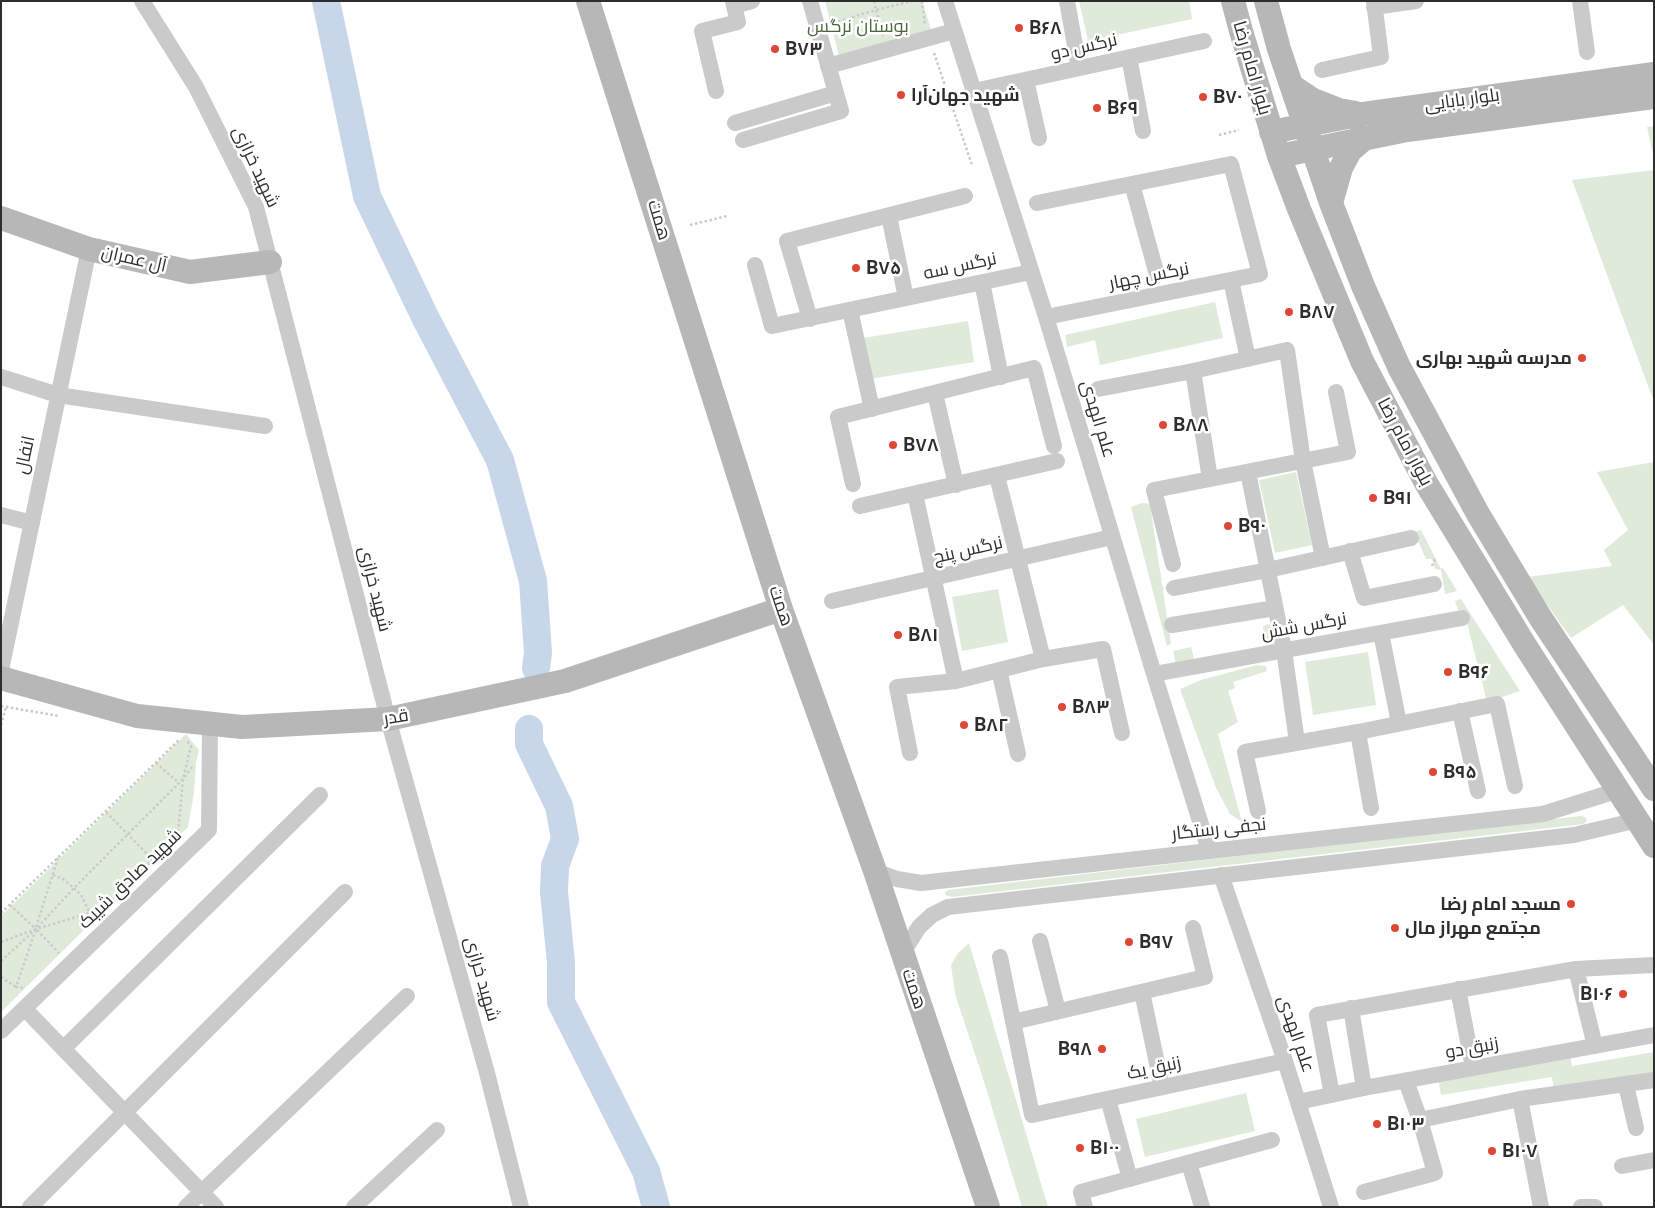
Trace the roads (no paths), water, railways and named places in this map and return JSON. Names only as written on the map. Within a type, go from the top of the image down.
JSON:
[{"type":"street","name":"شهید خرازی","points":[[142,1],[196,87],[256,207],[388,720],[487,1073],[521,1207]]},
{"type":"street","name":"همت","points":[[588,1],[781,609],[875,871],[988,1207]]},
{"type":"street","points":[[716,91],[702,31],[738,22],[734,4],[752,1]]},
{"type":"street","points":[[743,140],[841,111],[810,1]]},
{"type":"street","name":"علم الهدی","points":[[945,1],[1046,318],[1209,850]]},
{"type":"street","points":[[1066,1],[1079,68]]},
{"type":"street","name":"بلوار امام رضا","points":[[1234,1],[1241,31],[1279,156],[1299,210],[1362,361],[1426,483],[1526,647],[1654,846]]},
{"type":"street","name":"بلوار امام رضا","points":[[1266,1],[1279,49],[1331,203],[1363,286],[1399,367],[1473,505],[1540,617],[1654,789]]},
{"type":"street","points":[[1322,70],[1381,57],[1374,4],[1416,1]]},
{"type":"street","points":[[1580,1],[1587,52]]},
{"type":"street","points":[[828,66],[954,31]]},
{"type":"street","name":"نرگس دو","points":[[974,92],[1204,41]]},
{"type":"street","points":[[1129,57],[1143,131]]},
{"type":"street","name":"بلوار بابایی","points":[[1271,132],[1363,114],[1654,74]]},
{"type":"street","points":[[1026,80],[1039,138]]},
{"type":"street","points":[[1292,86],[1314,100],[1340,110],[1363,114]]},
{"type":"street","points":[[735,123],[836,93]]},
{"type":"street","name":"بلوار بابایی","points":[[1279,156],[1407,130],[1654,97]]},
{"type":"street","points":[[1331,203],[1341,168],[1350,151],[1364,139],[1354,131],[1353,126],[1355,121],[1363,114]]},
{"type":"street","name":"نرگس چهار","points":[[1046,318],[1260,274],[1231,164],[1132,184]]},
{"type":"street","points":[[1037,203],[1132,184],[1157,275]]},
{"type":"street","points":[[810,319],[787,242],[966,196]]},
{"type":"street","points":[[889,216],[906,298]]},
{"type":"street","name":"آل عمران","points":[[1,218],[89,249],[190,272],[270,262]]},
{"type":"street","name":"انفال","points":[[1,670],[89,249]]},
{"type":"street","name":"نرگس سه","points":[[755,264],[772,326],[1031,272]]},
{"type":"street","points":[[1231,280],[1248,359]]},
{"type":"street","points":[[982,282],[1001,377]]},
{"type":"street","points":[[850,310],[872,409]]},
{"type":"street","points":[[1098,388],[1193,371],[1287,350],[1303,461],[1323,558]]},
{"type":"street","points":[[854,484],[838,417],[1034,368],[1056,454],[997,476],[860,506]]},
{"type":"street","points":[[1193,371],[1210,479]]},
{"type":"street","points":[[1,377],[58,395],[264,426]]},
{"type":"street","points":[[1173,564],[1154,490],[1348,452],[1336,392]]},
{"type":"street","points":[[935,393],[956,485]]},
{"type":"street","points":[[1248,472],[1284,650],[1297,742]]},
{"type":"street","points":[[997,476],[1043,660]]},
{"type":"street","points":[[915,494],[956,681]]},
{"type":"street","points":[[1,515],[32,523]]},
{"type":"street","name":"نرگس پنج","points":[[832,601],[1112,537]]},
{"type":"street","points":[[1174,588],[1268,570],[1411,538]]},
{"type":"street","points":[[1350,551],[1364,598],[1434,584]]},
{"type":"street","points":[[1172,625],[1275,608]]},
{"type":"street","name":"قدر","points":[[1,678],[137,716],[242,727],[388,720],[565,681],[781,609]]},
{"type":"street","name":"نرگس شش","points":[[1154,674],[1462,618]]},
{"type":"street","points":[[1381,633],[1399,723]]},
{"type":"street","points":[[910,754],[897,687],[956,681],[1043,660],[1103,649],[1122,733]]},
{"type":"street","points":[[999,670],[1018,754]]},
{"type":"street","points":[[1258,810],[1245,752],[1497,704],[1515,786]]},
{"type":"street","points":[[1460,711],[1478,791]]},
{"type":"street","name":"شهید صادق شیبک","points":[[1,1031],[22,1002],[209,830],[210,723]]},
{"type":"street","points":[[1358,732],[1371,808]]},
{"type":"street","name":"نجفی رستگار","points":[[875,871],[897,879],[920,883],[1544,814],[1619,790]]},
{"type":"street","points":[[63,1049],[320,795]]},
{"type":"street","points":[[902,954],[919,927],[932,915],[948,907],[1574,835],[1638,820]]},
{"type":"street","name":"علم الهدی","points":[[1220,875],[1285,1061],[1331,1207]]},
{"type":"street","points":[[30,1207],[345,892]]},
{"type":"street","points":[[1000,957],[1013,1022],[1205,977],[1192,928]]},
{"type":"street","points":[[1040,941],[1058,1011]]},
{"type":"street","points":[[1332,1095],[1317,1015],[1576,969],[1654,965]]},
{"type":"street","points":[[1576,969],[1595,1046]]},
{"type":"street","points":[[1458,989],[1473,1068]]},
{"type":"street","points":[[1142,992],[1162,1087]]},
{"type":"street","points":[[186,1207],[407,996]]},
{"type":"street","points":[[22,1002],[63,1049],[216,1207]]},
{"type":"street","points":[[1351,1008],[1364,1088]]},
{"type":"street","name":"زنبق یک","points":[[1013,1022],[1032,1115],[1285,1061]]},
{"type":"street","name":"زنبق دو","points":[[1298,1102],[1364,1088],[1654,1035]]},
{"type":"street","points":[[1420,1120],[1520,1099],[1654,1080]]},
{"type":"street","points":[[1364,1192],[1435,1173],[1420,1120],[1406,1081]]},
{"type":"street","points":[[1626,1085],[1636,1128]]},
{"type":"street","points":[[1108,1098],[1130,1179]]},
{"type":"street","points":[[1520,1099],[1541,1207]]},
{"type":"street","points":[[354,1207],[437,1130]]},
{"type":"street","points":[[1085,1207],[1081,1192],[1272,1140]]},
{"type":"street","points":[[1622,1166],[1654,1160]]},
{"type":"street","points":[[1189,1163],[1202,1207]]},
{"type":"street","points":[[1581,1207],[1595,1207]]},
{"type":"waterway","points":[[326,1],[367,196],[426,319],[500,460],[533,581],[538,653],[536,668]]},
{"type":"waterway","points":[[529,729],[529,744],[559,806],[565,839],[555,866],[554,892],[561,963],[561,1002],[646,1171],[656,1207]]},
{"type":"place","name":"B۶۸","points":[[1019,28]]},
{"type":"place","name":"B۷۳","points":[[775,49]]},
{"type":"place","name":"شهید جهان‌آرا","points":[[901,95]]},
{"type":"place","name":"B۷۰","points":[[1203,97]]},
{"type":"place","name":"B۶۹","points":[[1097,108]]},
{"type":"place","name":"B۷۵","points":[[856,268]]},
{"type":"place","name":"B۸۷","points":[[1289,312]]},
{"type":"place","name":"مدرسه شهید بهاری","points":[[1582,358]]},
{"type":"place","name":"B۸۸","points":[[1163,425]]},
{"type":"place","name":"B۷۸","points":[[893,445]]},
{"type":"place","name":"B۹۱","points":[[1373,498]]},
{"type":"place","name":"B۹۰","points":[[1228,526]]},
{"type":"place","name":"B۸۱","points":[[898,635]]},
{"type":"place","name":"B۹۶","points":[[1448,672]]},
{"type":"place","name":"B۸۳","points":[[1062,707]]},
{"type":"place","name":"B۸۲","points":[[964,725]]},
{"type":"place","name":"B۹۵","points":[[1433,772]]},
{"type":"place","name":"مسجد امام رضا","points":[[1571,904]]},
{"type":"place","name":"مجتمع مهراز مال","points":[[1395,928]]},
{"type":"place","name":"B۹۷","points":[[1129,942]]},
{"type":"place","name":"B۱۰۶","points":[[1623,994]]},
{"type":"place","name":"B۹۸","points":[[1102,1049]]},
{"type":"place","name":"B۱۰۳","points":[[1377,1124]]},
{"type":"place","name":"B۱۰۰","points":[[1080,1148]]},
{"type":"place","name":"B۱۰۷","points":[[1492,1151]]},
{"type":"park label","name":"بوستان نرگس","points":[[858,26]]}]
